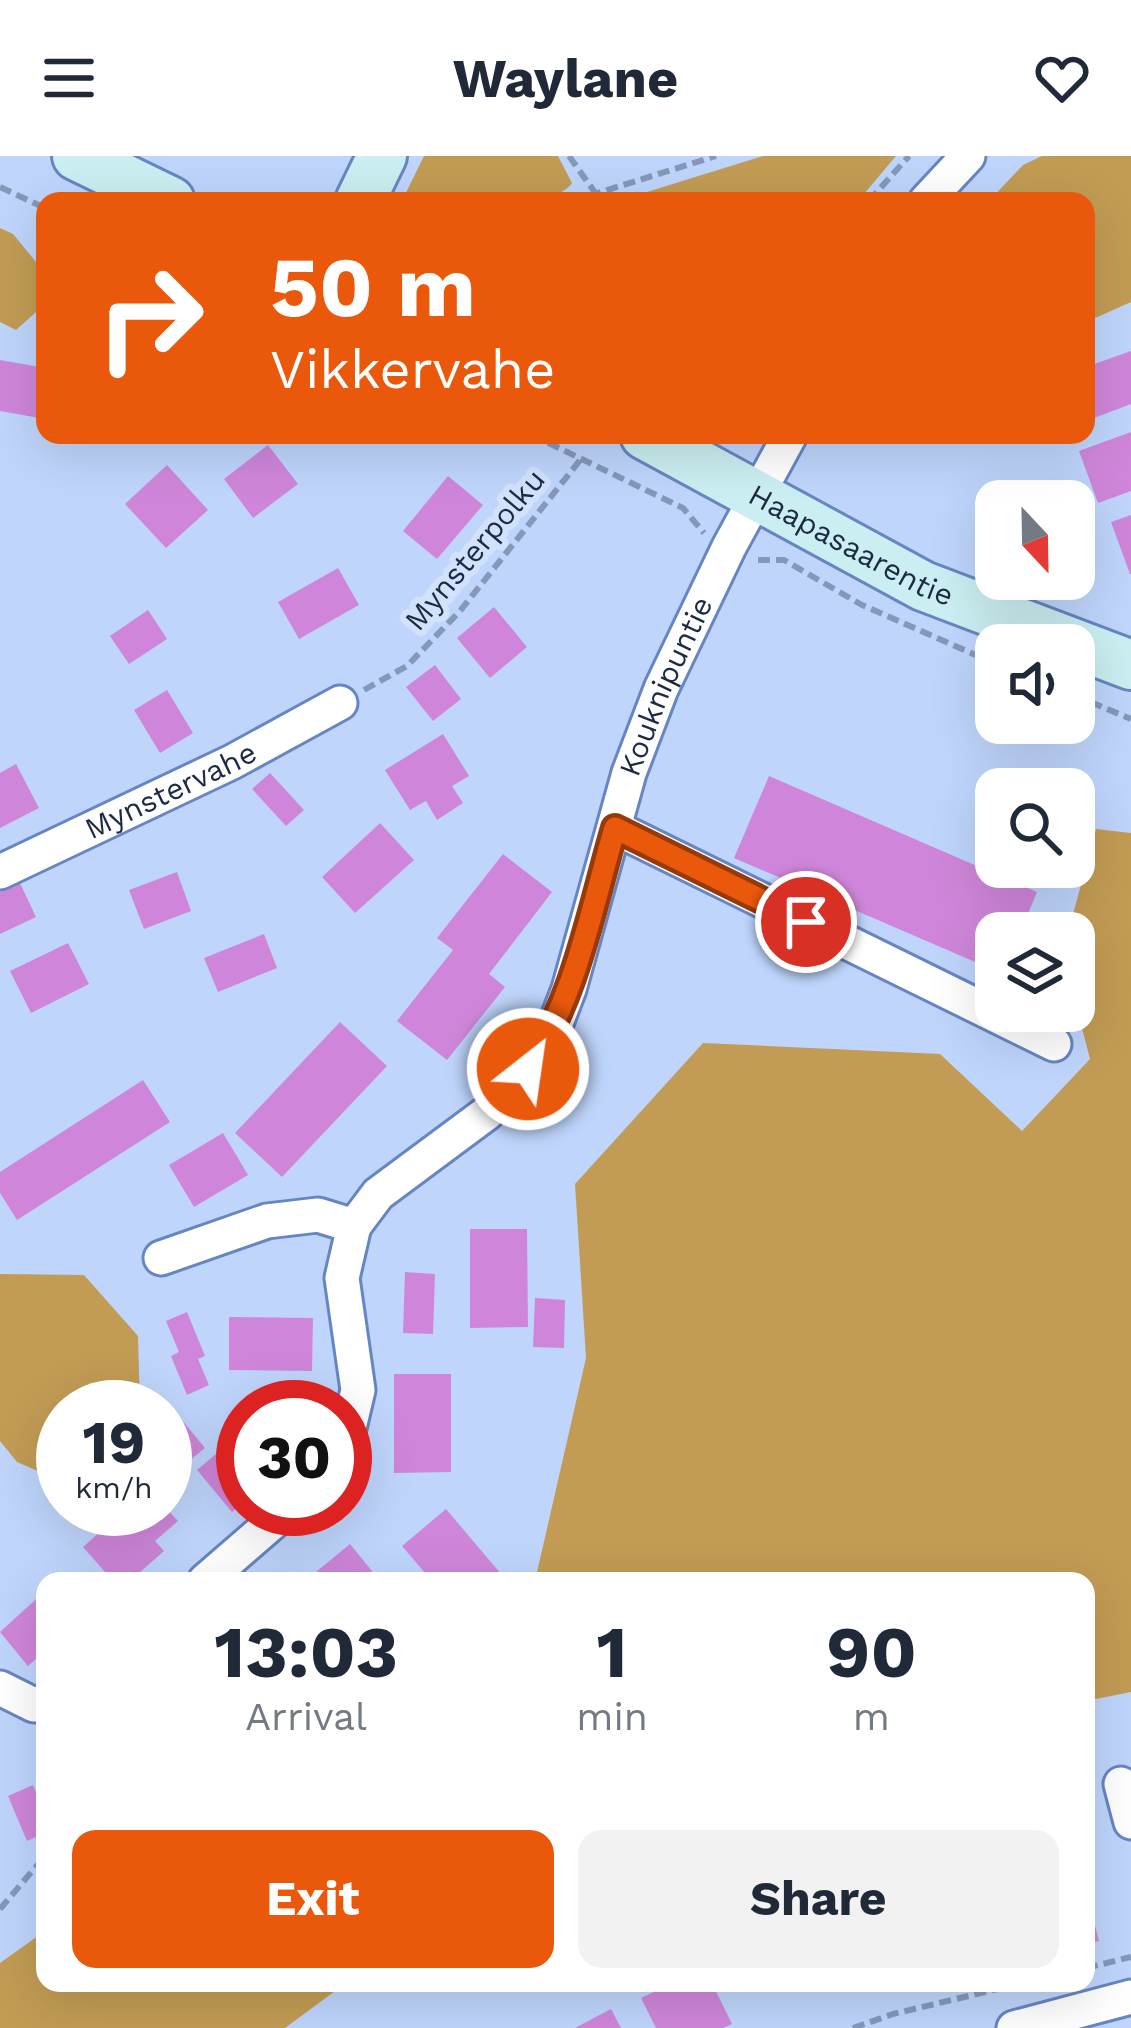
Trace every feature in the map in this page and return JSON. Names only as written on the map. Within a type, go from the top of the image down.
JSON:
[{"type":"main road","points":[[77,156],[151,192]]},
{"type":"main road","points":[[364,192],[382,156]]},
{"type":"main road","name":"Haapasaarentie","points":[[663,444],[923,586],[1131,665]]},
{"type":"street","points":[[934,192],[968,156]]},
{"type":"street","name":"Kouknipuntie","points":[[354,1226],[378,1194],[488,1113],[528,1069],[554,1030],[629,773],[661,689],[785,444]]},
{"type":"street","name":"Mynstervahe","points":[[0,872],[232,762],[340,703]]},
{"type":"street","points":[[615,828],[1054,1044]]},
{"type":"street","points":[[160,1258],[267,1221],[318,1215],[354,1226],[342,1278],[357,1380]]},
{"type":"street","points":[[215,1572],[257,1536]]},
{"type":"street","points":[[0,1688],[36,1704]]},
{"type":"street","points":[[1121,1784],[1131,1822]]},
{"type":"street","points":[[1014,2028],[1131,1997]]},
{"type":"path","points":[[569,156],[594,192]]},
{"type":"path","points":[[612,192],[716,156]]},
{"type":"path","points":[[877,192],[909,156]]},
{"type":"path","points":[[0,187],[36,204]]},
{"type":"path","points":[[550,444],[683,508],[708,537],[757,560],[784,560],[862,605],[975,655]]},
{"type":"path","name":"Mynsterpolku","points":[[340,703],[407,666],[460,611],[581,459]]},
{"type":"path","points":[[1095,703],[1131,718]]},
{"type":"path","points":[[0,1909],[36,1867]]},
{"type":"path","points":[[1095,1966],[1131,1957]]},
{"type":"path","points":[[853,2028],[985,1992]]},
{"type":"shaded area","points":[[424,156],[558,156],[572,183],[560,192],[406,192]]},
{"type":"shaded area","points":[[763,156],[896,156],[866,192],[647,192]]},
{"type":"shaded area","points":[[1042,156],[1131,156],[1131,302],[1095,318],[1095,192],[998,192],[1023,165]]},
{"type":"shaded area","points":[[0,228],[13,234],[36,262],[36,312],[16,330],[0,322]]},
{"type":"shaded area","points":[[1096,829],[1131,833],[1131,1692],[1095,1699],[1095,1572],[537,1572],[586,1358],[575,1184],[703,1043],[940,1054],[1022,1131],[1090,1059],[1083,1032],[1095,1032],[1095,912],[1074,912],[1080,888],[1095,888]]},
{"type":"shaded area","points":[[0,1274],[84,1275],[138,1336],[139,1380],[36,1380],[36,1470],[17,1462],[0,1441]]},
{"type":"shaded area","points":[[36,1937],[36,1992],[334,1992],[285,2028],[0,2028],[0,1963]]},
{"type":"building","points":[[1131,351],[1131,404],[1095,418],[1095,364]]},
{"type":"building","points":[[0,360],[36,366],[36,417],[0,411]]},
{"type":"building","points":[[1131,432],[1131,491],[1098,503],[1095,480],[1090,480],[1079,451]]},
{"type":"building","points":[[268,445],[298,484],[253,518],[224,479]]},
{"type":"building","points":[[167,465],[208,510],[166,548],[125,504]]},
{"type":"building","points":[[448,476],[483,505],[437,559],[403,531]]},
{"type":"building","points":[[1131,515],[1131,574],[1130,574],[1111,522]]},
{"type":"building","points":[[338,568],[359,605],[299,639],[278,602]]},
{"type":"building","points":[[494,607],[527,647],[490,678],[457,638]]},
{"type":"building","points":[[148,610],[167,639],[129,664],[110,636]]},
{"type":"building","points":[[435,665],[461,699],[433,721],[406,687]]},
{"type":"building","points":[[167,690],[193,733],[160,753],[134,710]]},
{"type":"building","points":[[443,734],[469,776],[452,786],[463,803],[437,820],[426,801],[410,810],[385,770]]},
{"type":"building","points":[[16,764],[39,808],[0,828],[0,773]]},
{"type":"building","points":[[270,773],[304,810],[286,826],[252,789]]},
{"type":"building","points":[[769,776],[975,865],[975,888],[1037,892],[1029,912],[975,912],[975,962],[734,858]]},
{"type":"building","points":[[380,823],[414,860],[355,913],[322,877]]},
{"type":"building","points":[[503,854],[552,892],[489,974],[505,987],[447,1060],[397,1021],[453,950],[437,938]]},
{"type":"building","points":[[177,872],[191,911],[144,929],[129,890]]},
{"type":"building","points":[[20,883],[36,917],[0,934],[0,892]]},
{"type":"building","points":[[264,934],[277,968],[218,992],[204,958]]},
{"type":"building","points":[[68,943],[89,984],[31,1013],[10,971]]},
{"type":"building","points":[[340,1022],[387,1066],[282,1177],[235,1133]]},
{"type":"building","points":[[143,1080],[170,1122],[17,1220],[0,1193],[0,1172]]},
{"type":"building","points":[[223,1133],[248,1175],[194,1207],[169,1165]]},
{"type":"building","points":[[470,1229],[527,1229],[528,1327],[470,1328]]},
{"type":"building","points":[[405,1272],[435,1274],[433,1334],[403,1333]]},
{"type":"building","points":[[535,1298],[565,1300],[564,1348],[533,1347]]},
{"type":"building","points":[[187,1312],[205,1356],[198,1359],[209,1385],[192,1393],[192,1380],[181,1380],[171,1356],[179,1352],[166,1321]]},
{"type":"building","points":[[229,1317],[313,1318],[312,1371],[229,1370]]},
{"type":"building","points":[[394,1374],[451,1374],[451,1472],[394,1473]]},
{"type":"building","points":[[192,1432],[205,1448],[192,1458]]},
{"type":"building","points":[[216,1454],[216,1493],[197,1470]]},
{"type":"building","points":[[446,1509],[499,1572],[424,1572],[402,1546]]},
{"type":"building","points":[[95,1536],[161,1536],[155,1541],[164,1551],[140,1572],[105,1572],[83,1547]]},
{"type":"building","points":[[350,1544],[373,1572],[316,1572]]},
{"type":"building","points":[[36,1599],[36,1659],[28,1666],[0,1632]]},
{"type":"building","points":[[33,1785],[36,1837],[27,1841],[8,1796]]},
{"type":"building","points":[[653,1992],[716,1992],[732,2024],[656,2028],[641,1998]]},
{"type":"building","points":[[611,2009],[621,2028],[575,2028]]},
{"type":"route","points":[[528,1069],[554,1030],[615,828],[806,922]]}]
